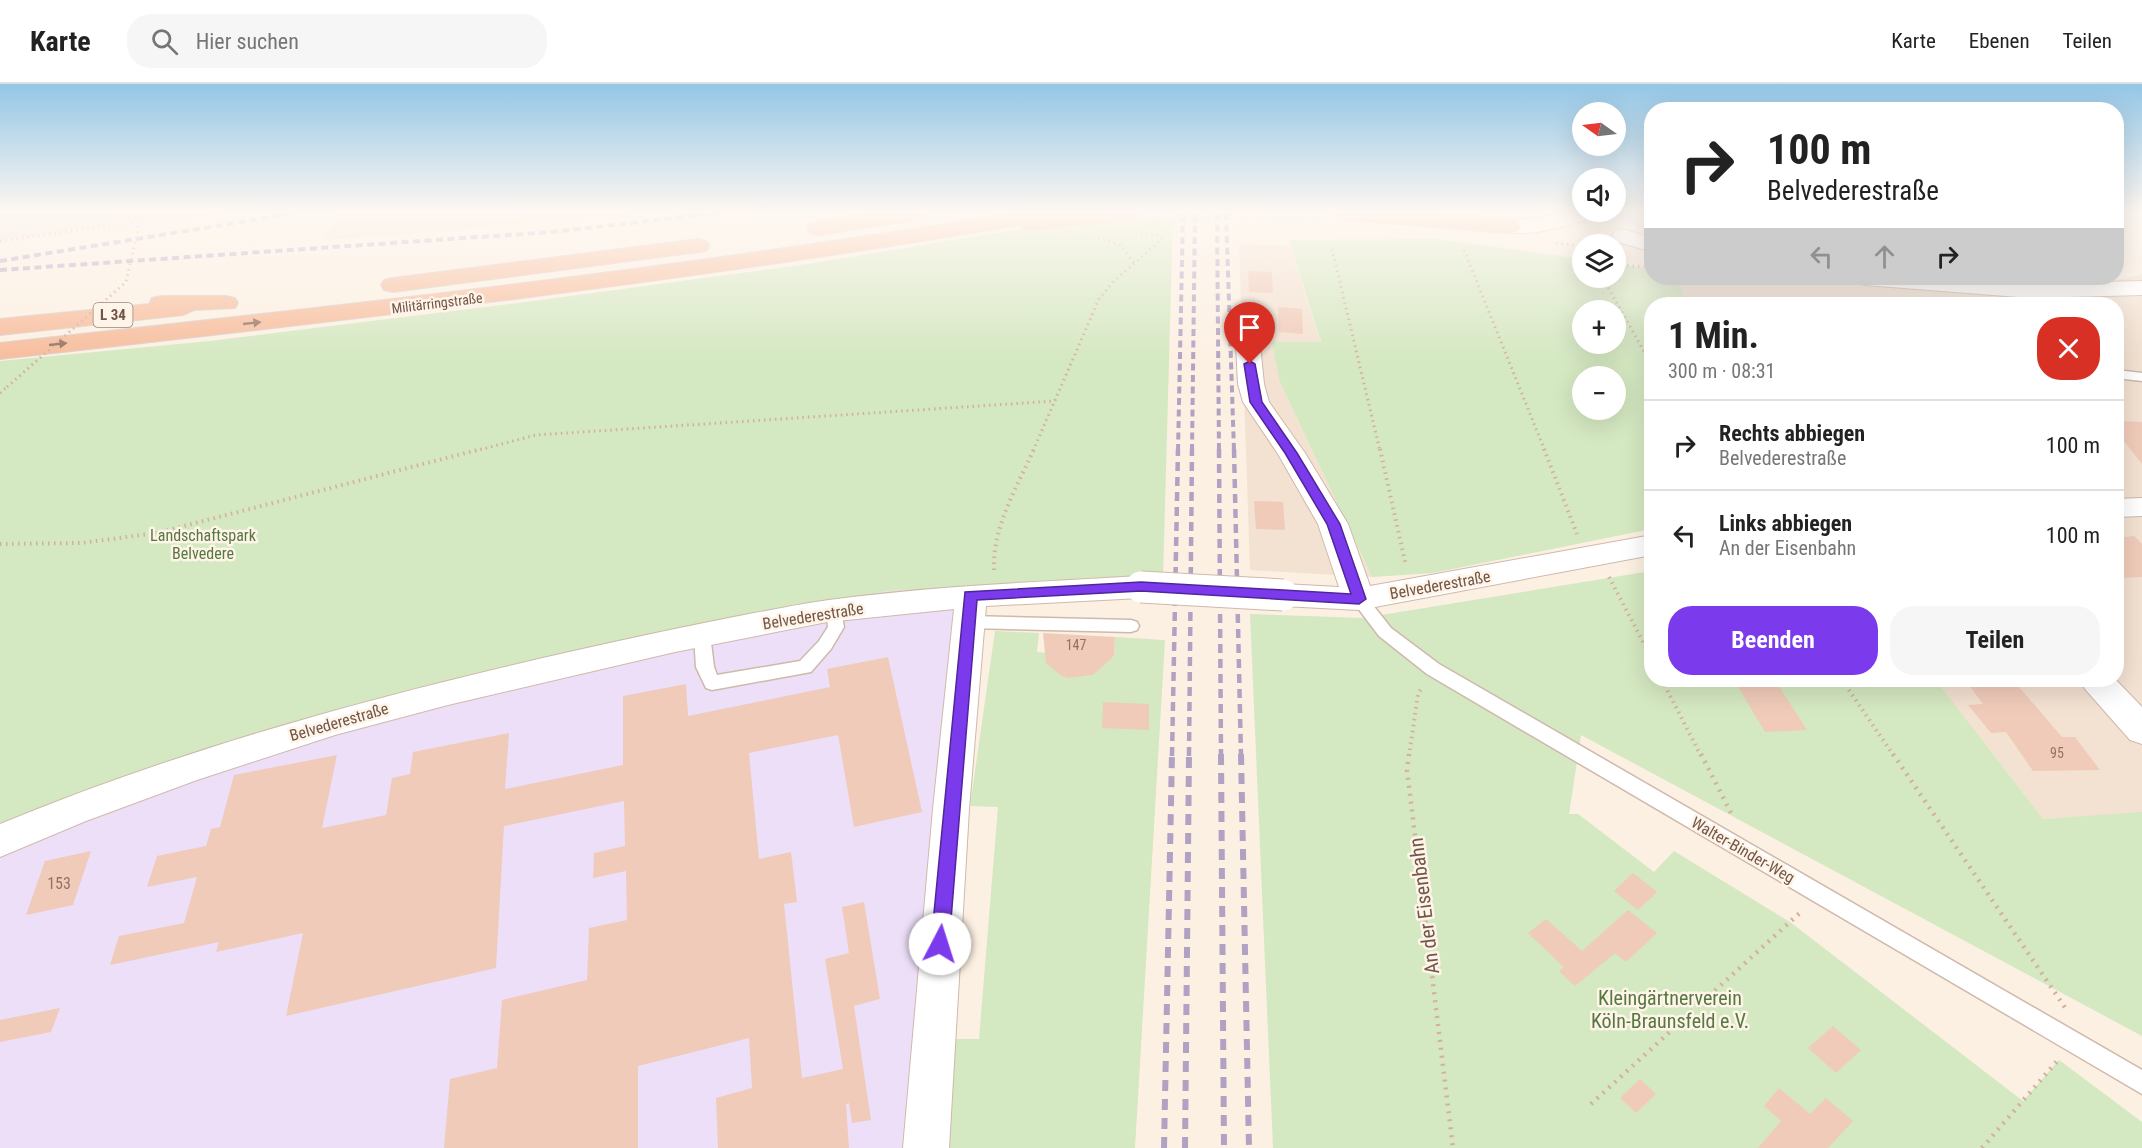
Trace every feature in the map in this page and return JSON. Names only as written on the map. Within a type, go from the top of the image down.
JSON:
[{"type":"highway","name":"Militärringstraße","points":[[0,327],[249,301],[564,263]]},
{"type":"highway","name":"Militärringstraße","points":[[0,351],[585,285],[736,263]]},
{"type":"highway","name":"L 34","points":[[0,308],[249,301]]},
{"type":"street","points":[[1954,285],[2031,291],[2142,288]]},
{"type":"street","points":[[1251,312],[1248,345],[1251,384],[1256,402],[1291,453],[1333,524],[1359,599]]},
{"type":"street","points":[[2124,508],[2142,507]]},
{"type":"street","name":"Belvederestraße","points":[[0,841],[93,802],[334,722],[459,689],[702,635],[834,610],[979,604],[1141,587],[1359,599],[1644,546]]},
{"type":"street","points":[[926,1148],[951,808],[979,604]]},
{"type":"street","points":[[2103,687],[2142,730]]},
{"type":"lane","points":[[2124,375],[2142,377]]},
{"type":"lane","name":"Walter-Binder-Weg","points":[[1359,599],[1385,632],[1433,669],[2142,1083]]},
{"type":"lane","points":[[979,604],[1131,626]]},
{"type":"lane","points":[[702,635],[705,667],[712,683],[805,667],[825,645],[836,627],[834,610]]},
{"type":"path","points":[[0,393],[126,282],[130,263]]},
{"type":"path","points":[[979,604],[999,526],[1099,299],[1114,281],[1135,263]]},
{"type":"path","points":[[1335,263],[1412,590]]},
{"type":"path","points":[[1469,263],[1592,556],[1644,645]]},
{"type":"path","points":[[1626,266],[1644,267]]},
{"type":"path","points":[[1609,288],[1644,352]]},
{"type":"path","points":[[0,544],[81,543],[157,533],[536,435],[1054,401]]},
{"type":"path","name":"An der Eisenbahn","points":[[1433,669],[1418,694],[1407,770],[1453,1148]]},
{"type":"path","points":[[1666,687],[1753,856]]},
{"type":"path","points":[[1847,687],[2099,1058]]},
{"type":"path","points":[[1591,1104],[1820,895]]},
{"type":"path","points":[[1982,1148],[2073,1043]]},
{"type":"shaded area","points":[[1240,263],[1295,263],[1321,343],[1280,382],[1372,577],[1250,570]]},
{"type":"shaded area","points":[[2142,274],[2142,814],[2043,819],[1941,687],[2124,687],[2124,297],[1686,297],[1680,285],[2124,285],[2124,279]]},
{"type":"shaded area","points":[[961,587],[919,1148],[0,1148],[0,847],[242,742],[584,653],[887,591]]},
{"type":"green space","name":"Landschaftspark Belvedere","points":[[1172,263],[1163,578],[887,591],[584,653],[242,742],[0,847],[0,361],[210,341],[808,264]]},
{"type":"green space","points":[[1296,263],[1572,263],[1572,288],[1626,288],[1626,265],[1644,268],[1644,285],[1680,285],[1686,297],[1644,297],[1644,530],[1433,573],[1372,577],[1280,382],[1272,342],[1321,342]]},
{"type":"green space","name":"Kleingärtnerverein Köln-Braunsfeld e.V.","points":[[1644,572],[1644,687],[1941,687],[2043,819],[2142,812],[2142,1036],[1581,735],[1569,814],[1578,814],[1654,872],[1674,851],[1790,922],[2023,1101],[2059,1060],[2142,1122],[2142,1148],[1273,1148],[1250,614],[1363,618]]},
{"type":"green space","points":[[995,631],[1039,633],[1037,652],[1107,657],[1114,657],[1115,637],[1165,640],[1135,1148],[940,1148],[946,1039],[979,1039],[998,807],[970,806]]},
{"type":"building","points":[[1248,271],[1272,272],[1273,293],[1249,292]]},
{"type":"building","points":[[1278,307],[1302,309],[1303,334],[1279,332]]},
{"type":"building","points":[[2124,421],[2142,422],[2142,464],[2124,441]]},
{"type":"building","points":[[1254,501],[1283,502],[1285,530],[1256,529]]},
{"type":"building","points":[[2134,536],[2142,544],[2142,577],[2124,578],[2124,537]]},
{"type":"building","points":[[1043,633],[1115,637],[1114,656],[1093,675],[1068,678],[1060,675],[1046,663]]},
{"type":"building","points":[[888,657],[922,812],[854,827],[838,735],[749,753],[759,859],[791,852],[797,902],[784,904],[802,1078],[843,1069],[825,959],[849,953],[842,907],[864,902],[880,999],[854,1006],[871,1120],[852,1123],[849,1103],[846,1104],[849,1148],[718,1148],[716,1098],[752,1088],[749,1038],[638,1066],[638,1148],[444,1148],[450,1079],[497,1068],[502,1000],[587,980],[589,928],[627,920],[626,871],[593,878],[594,853],[625,846],[624,801],[504,826],[496,968],[286,1016],[303,933],[216,952],[219,942],[110,965],[119,936],[184,923],[197,877],[147,887],[157,856],[206,846],[211,829],[220,827],[234,775],[337,755],[322,828],[386,815],[392,778],[410,774],[413,752],[509,733],[505,789],[623,765],[623,696],[686,684],[688,716],[830,687],[827,669]]},
{"type":"building","points":[[1738,687],[1779,687],[1807,730],[1765,732]]},
{"type":"building","points":[[1970,687],[2019,687],[2062,737],[2075,737],[2100,770],[2033,771],[2006,732],[1991,733],[1968,705],[1983,704]]},
{"type":"building","points":[[1103,702],[1149,704],[1149,730],[1102,728]]},
{"type":"building","points":[[91,851],[73,905],[26,915],[45,861]]},
{"type":"building","points":[[1633,873],[1657,892],[1638,910],[1614,891]]},
{"type":"building","points":[[1628,910],[1657,933],[1626,962],[1615,953],[1575,986],[1559,971],[1564,967],[1528,933],[1546,919],[1582,951]]},
{"type":"building","points":[[60,1008],[51,1032],[0,1042],[0,1020]]},
{"type":"building","points":[[1833,1026],[1861,1050],[1836,1073],[1808,1048]]},
{"type":"building","points":[[1640,1079],[1656,1094],[1636,1113],[1620,1098]]},
{"type":"building","points":[[1779,1088],[1810,1114],[1826,1098],[1853,1121],[1828,1148],[1758,1148],[1781,1121],[1764,1106]]},
{"type":"railway","points":[[0,270],[107,263]]},
{"type":"railway","points":[[1178,451],[1182,263]]},
{"type":"railway","points":[[1192,451],[1194,263]]},
{"type":"railway","points":[[1217,263],[1219,451]]},
{"type":"railway","points":[[1228,263],[1234,451]]},
{"type":"railway","points":[[1172,756],[1178,449]]},
{"type":"railway","points":[[1189,756],[1192,449]]},
{"type":"railway","points":[[1219,449],[1221,756]]},
{"type":"railway","points":[[1234,449],[1241,756]]},
{"type":"railway","points":[[1164,1148],[1172,754]]},
{"type":"railway","points":[[1185,1148],[1189,754]]},
{"type":"railway","points":[[1221,754],[1224,1148]]},
{"type":"railway","points":[[1241,754],[1249,1148]]},
{"type":"route","points":[[940,944],[970,622],[970,596],[1141,587],[1359,599],[1333,524],[1291,453],[1263,416],[1256,402],[1251,384],[1250,364]]}]
